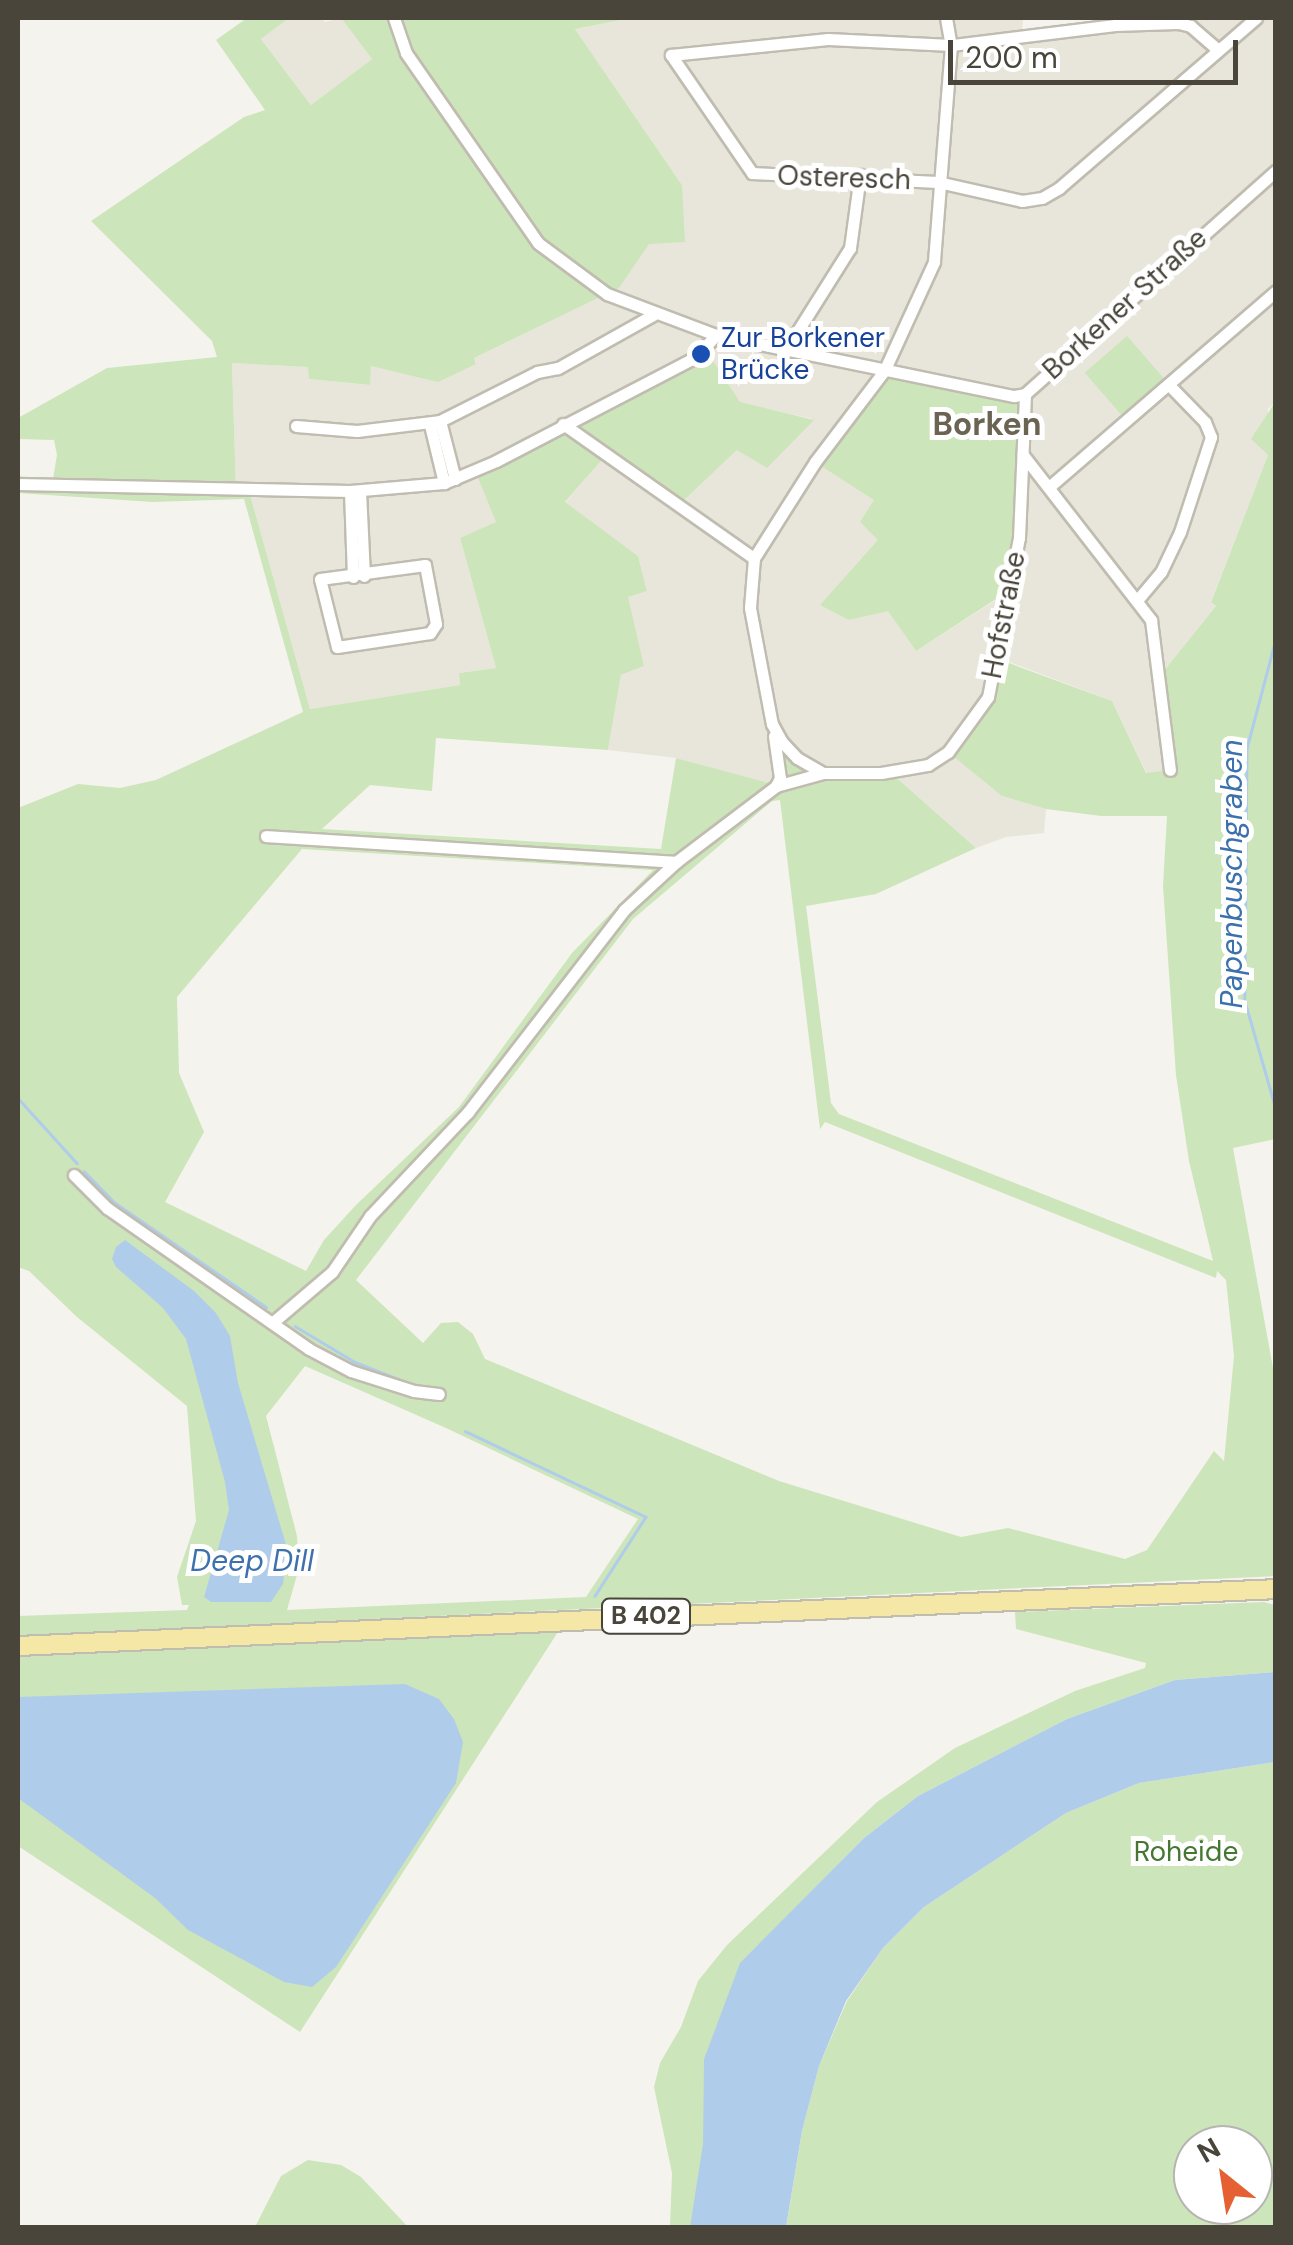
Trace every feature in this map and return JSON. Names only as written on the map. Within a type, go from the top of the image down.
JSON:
[{"type":"main road","name":"B 402","points":[[18,1646],[1276,1588]]},
{"type":"street","name":"Borkener Straße","points":[[394,18],[406,54],[538,243],[607,294],[653,315],[716,335],[1014,396],[1025,394],[1276,170]]},
{"type":"street","points":[[272,1324],[332,1272],[370,1216],[468,1112],[591,947],[676,862],[776,786],[780,778],[750,608],[754,558],[815,462],[884,371],[934,262],[950,46],[946,18]]},
{"type":"street","name":"Osteresch","points":[[1217,49],[1190,26],[1180,23],[1115,25],[950,46],[828,39],[672,55],[752,173],[860,174],[938,182],[1022,201],[1042,198],[1059,188],[1256,18]]},
{"type":"street","points":[[787,348],[850,248],[860,174]]},
{"type":"street","points":[[1049,487],[1276,291]]},
{"type":"street","points":[[296,426],[357,431],[435,423],[536,372],[558,368],[653,315]]},
{"type":"street","points":[[18,484],[355,491],[450,481],[696,358],[716,335]]},
{"type":"street","points":[[1138,598],[1161,572],[1180,532],[1211,437],[1205,422],[1169,385]]},
{"type":"street","name":"Hofstraße","points":[[776,786],[823,773],[881,772],[928,765],[948,752],[972,724],[988,697],[998,659],[1019,538],[1025,394]]},
{"type":"street","points":[[435,423],[450,481]]},
{"type":"street","points":[[563,424],[754,558]]},
{"type":"street","points":[[1023,455],[1138,598],[1151,620],[1170,770]]},
{"type":"street","points":[[355,491],[358,576]]},
{"type":"street","points":[[425,565],[435,628],[430,633],[337,647],[320,580],[358,576],[425,565]]},
{"type":"street","points":[[772,724],[797,758],[823,773]]},
{"type":"street","points":[[266,836],[676,862]]},
{"type":"street","points":[[74,1174],[106,1208],[272,1324],[352,1371],[414,1391],[439,1394]]},
{"type":"shaded area","points":[[289,18],[321,18],[325,22],[341,18],[372,59],[311,105],[261,39]]},
{"type":"shaded area","points":[[631,18],[1023,18],[1022,34],[1114,25],[1116,18],[1275,18],[1275,402],[1268,409],[1268,455],[1211,601],[1216,606],[1158,678],[1170,770],[1147,774],[1112,701],[999,658],[1002,796],[1046,809],[1044,833],[1006,837],[976,848],[899,780],[881,773],[776,786],[676,758],[608,750],[621,675],[644,666],[627,596],[647,591],[638,556],[565,503],[605,455],[679,505],[737,450],[813,419],[740,403],[706,350],[497,523],[460,538],[496,668],[459,673],[461,685],[310,709],[249,491],[236,491],[232,363],[309,367],[309,379],[369,385],[370,366],[476,363],[474,358],[619,288],[682,185],[575,29]],"holes":[[[875,500],[1010,591],[916,651],[888,610],[849,620],[879,540],[860,522]]]},
{"type":"green space","points":[[247,18],[289,18],[261,39],[311,105],[372,59],[341,18],[631,18],[575,29],[682,185],[685,242],[649,244],[619,288],[474,358],[476,364],[438,382],[371,366],[370,385],[309,379],[308,367],[232,363],[236,490],[249,491],[310,709],[460,685],[459,673],[496,668],[460,538],[496,522],[475,470],[706,350],[740,402],[814,420],[767,468],[737,450],[679,505],[605,456],[565,502],[638,556],[647,591],[628,597],[644,666],[621,675],[608,750],[436,738],[432,791],[370,785],[322,829],[661,849],[676,758],[776,785],[782,743],[823,773],[881,773],[899,780],[976,848],[876,894],[806,906],[831,1103],[839,1114],[1213,1261],[1189,1161],[1176,1075],[1163,886],[1167,816],[1101,816],[1046,809],[1002,796],[948,752],[972,724],[998,659],[1112,701],[1146,773],[1170,770],[1158,678],[1216,606],[1211,602],[1268,455],[1251,439],[1275,402],[1275,1139],[1233,1148],[1275,1379],[1275,1576],[18,1636],[18,1616],[187,1610],[189,1605],[182,1605],[177,1577],[196,1521],[187,1406],[77,1317],[29,1271],[18,1267],[18,808],[78,784],[120,788],[156,780],[303,712],[244,499],[153,502],[18,493],[18,476],[53,479],[57,455],[54,440],[18,439],[18,418],[107,368],[217,357],[212,341],[91,221],[244,117],[265,110],[216,40]],"holes":[[[780,800],[820,1129],[825,1122],[1216,1278],[1217,1271],[1226,1280],[1234,1356],[1224,1461],[1214,1451],[1147,1550],[1125,1559],[1008,1528],[961,1537],[779,1481],[485,1359],[473,1334],[458,1322],[441,1323],[423,1343],[356,1280],[633,919],[772,801]],[[302,849],[653,870],[572,953],[459,1107],[356,1205],[324,1240],[306,1271],[165,1202],[204,1132],[179,1073],[177,997]],[[305,1366],[638,1519],[586,1597],[287,1610],[299,1568],[297,1536],[266,1416]]]},
{"type":"green space","points":[[1127,336],[1164,379],[1122,416],[1085,373]]},
{"type":"green space","points":[[884,371],[1025,394],[1010,590],[916,651],[888,611],[849,620],[820,605],[878,540],[860,522],[874,500],[815,462]]},
{"type":"green space","points":[[1264,1602],[1275,1605],[1275,1672],[1175,1680],[1067,1719],[918,1796],[864,1838],[741,1963],[690,2227],[670,2227],[672,2173],[654,2087],[660,2063],[681,2027],[698,1981],[727,1945],[877,1802],[955,1748],[1075,1691],[1145,1668],[1146,1663],[1016,1629],[1015,1612]]},
{"type":"green space","points":[[565,1621],[300,2032],[18,1846],[18,1645]]},
{"type":"green space","name":"Roheide","points":[[1275,1762],[1275,2227],[786,2228],[802,2131],[819,2066],[847,2001],[883,1948],[924,1907],[1066,1813],[1139,1783]]},
{"type":"green space","points":[[308,2160],[341,2165],[361,2177],[408,2227],[255,2227],[281,2176]]},
{"type":"water","name":"Deep Dill","points":[[125,1240],[194,1291],[216,1313],[230,1336],[238,1383],[287,1548],[283,1584],[271,1602],[211,1602],[204,1597],[229,1510],[225,1482],[186,1339],[163,1308],[112,1259],[116,1247]]},
{"type":"water","points":[[1275,1672],[1275,1762],[1139,1783],[1066,1813],[924,1907],[883,1948],[846,2001],[819,2066],[802,2131],[786,2227],[690,2227],[703,2144],[704,2059],[740,1963],[864,1838],[918,1796],[1067,1719],[1175,1680]]},
{"type":"water","points":[[405,1684],[439,1699],[454,1719],[463,1742],[456,1783],[336,1967],[312,1987],[284,1982],[188,1930],[155,1898],[18,1798],[18,1697]]},
{"type":"waterway","name":"Papenbuschgraben","points":[[1276,639],[1247,749],[1245,1001],[1276,1109]]},
{"type":"waterway","points":[[18,1098],[77,1163]]},
{"type":"waterway","points":[[84,1171],[114,1202],[266,1307]]},
{"type":"waterway","points":[[295,1326],[355,1362],[401,1380]]},
{"type":"waterway","points":[[465,1431],[646,1517],[595,1596]]},
{"type":"place","name":"Zur Borkener Brücke","points":[[701,354]]},
{"type":"district","name":"Borken","points":[[987,424]]}]
